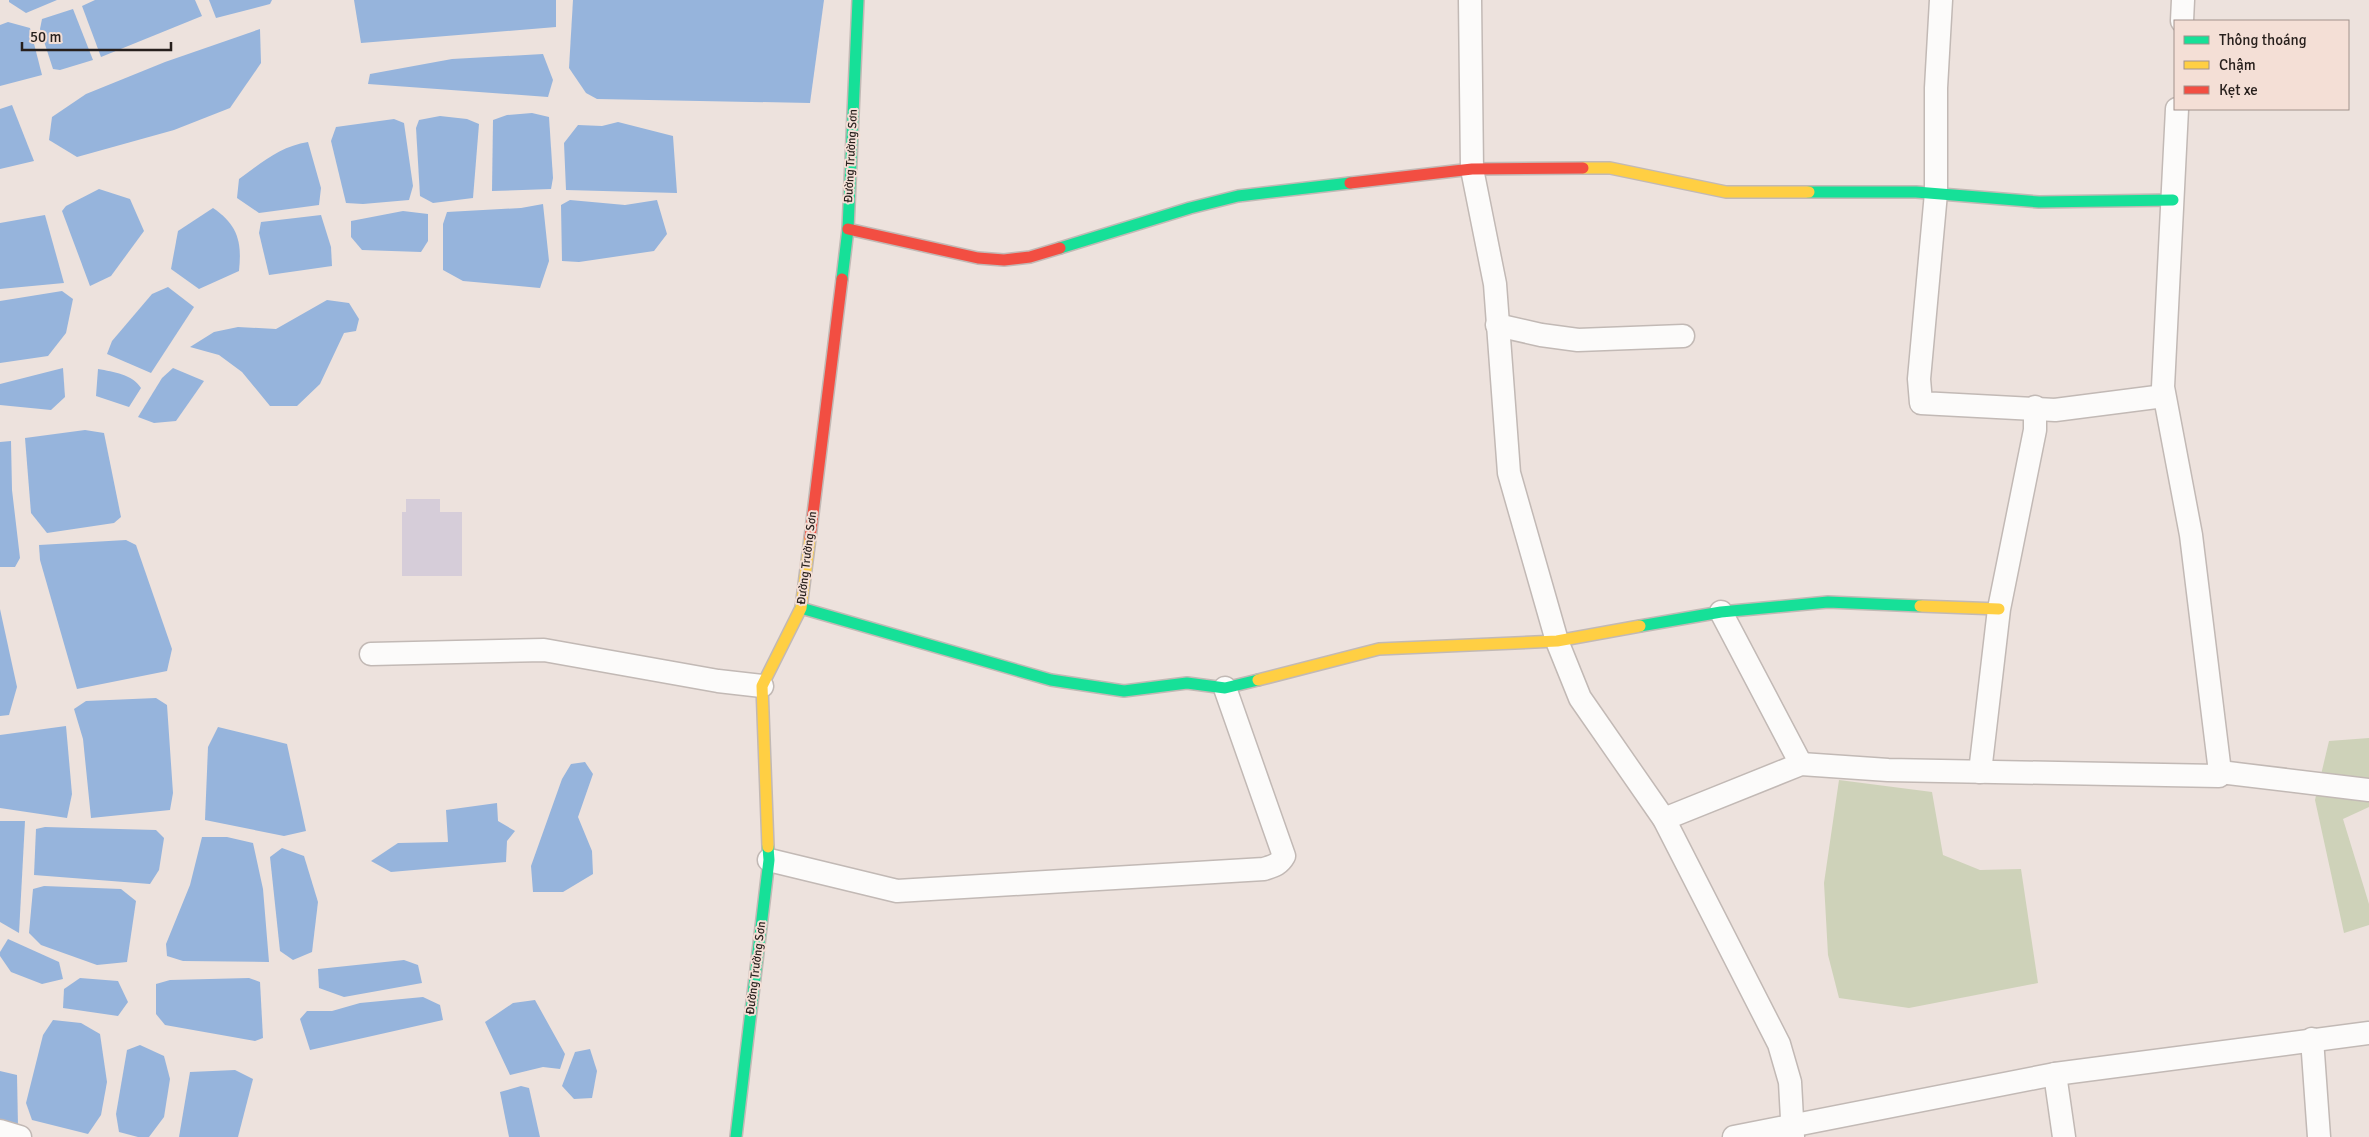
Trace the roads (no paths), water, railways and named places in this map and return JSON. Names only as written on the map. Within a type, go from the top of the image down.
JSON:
[{"type":"main road","name":"Đường Trường Sơn","points":[[736,1137],[769,860],[762,686],[801,608],[848,229],[858,0]]},
{"type":"main road","points":[[848,229],[978,258],[1004,260],[1030,257],[1190,208],[1238,196],[1472,169],[1610,168],[1726,192],[1936,193],[2039,202],[2172,200]]},
{"type":"main road","points":[[801,608],[1051,680],[1124,691],[1187,683],[1225,688],[1379,650],[1557,641],[1721,612],[1828,602],[1999,609]]},
{"type":"street","points":[[1470,0],[1472,169],[1495,284],[1509,473],[1557,641],[1580,698],[1664,819],[1779,1044],[1790,1082],[1793,1131]]},
{"type":"street","points":[[1941,0],[1936,88],[1936,193],[1919,378],[1921,403],[2035,407],[2056,410],[2164,396]]},
{"type":"street","points":[[2182,20],[2183,0]]},
{"type":"street","points":[[1664,819],[1801,764],[1888,770],[2219,776],[2191,535],[2163,387],[2177,110]]},
{"type":"street","points":[[1497,325],[1541,336],[1578,340],[1683,336]]},
{"type":"street","points":[[1980,772],[1999,609],[2035,430],[2035,407]]},
{"type":"street","points":[[1721,612],[1801,764]]},
{"type":"street","points":[[371,654],[544,650],[718,681],[762,686]]},
{"type":"street","points":[[769,860],[897,891],[1264,869],[1275,866],[1281,862],[1284,856],[1225,688]]},
{"type":"street","points":[[2220,772],[2369,790]]},
{"type":"street","points":[[1734,1137],[1793,1131],[2055,1074],[2369,1033]]},
{"type":"street","points":[[2312,1040],[2319,1137]]},
{"type":"street","points":[[2055,1074],[2064,1137]]},
{"type":"street","points":[[0,1131],[20,1137]]},
{"type":"water","points":[[9,0],[57,0],[26,13],[9,2]]},
{"type":"water","points":[[95,0],[195,0],[202,16],[101,57],[82,6]]},
{"type":"water","points":[[209,0],[272,0],[270,4],[216,18]]},
{"type":"water","points":[[354,0],[556,0],[556,27],[361,43]]},
{"type":"water","points":[[573,0],[824,0],[810,103],[597,99],[586,93],[569,68]]},
{"type":"water","points":[[73,9],[93,60],[60,70],[53,69],[40,29],[42,19]]},
{"type":"water","points":[[8,22],[30,28],[42,75],[0,86],[0,25]]},
{"type":"water","points":[[260,29],[261,63],[230,108],[174,130],[77,157],[49,140],[52,117],[86,94],[165,62]]},
{"type":"water","points":[[543,54],[553,80],[548,97],[368,84],[370,74],[452,59]]},
{"type":"water","points":[[12,105],[34,161],[0,169],[0,109]]},
{"type":"water","points":[[532,113],[549,117],[553,178],[551,189],[492,191],[493,120],[507,115]]},
{"type":"water","points":[[440,116],[467,119],[479,124],[473,198],[433,203],[420,196],[416,128],[419,120]]},
{"type":"water","points":[[394,119],[404,123],[413,186],[409,200],[363,204],[346,203],[331,141],[336,127]]},
{"type":"water","points":[[618,122],[673,136],[677,193],[566,190],[564,143],[578,125],[602,126]]},
{"type":"water","points":[[308,142],[321,188],[319,205],[259,213],[237,198],[239,179],[280,151]]},
{"type":"water","points":[[99,189],[130,199],[144,231],[111,276],[90,286],[62,211],[66,206]]},
{"type":"water","points":[[570,200],[625,205],[657,200],[667,234],[654,251],[579,262],[562,261],[561,205]]},
{"type":"water","points":[[543,204],[549,261],[540,288],[463,281],[443,270],[443,224],[447,212],[521,208]]},
{"type":"water","points":[[213,208],[228,221],[237,235],[240,251],[239,271],[199,289],[171,269],[178,231]]},
{"type":"water","points":[[403,211],[428,214],[428,241],[421,252],[362,250],[351,237],[351,221]]},
{"type":"water","points":[[45,215],[64,283],[0,289],[0,223]]},
{"type":"water","points":[[321,215],[331,247],[332,266],[269,275],[259,233],[261,222]]},
{"type":"water","points":[[168,287],[194,307],[151,373],[107,354],[112,341],[152,294]]},
{"type":"water","points":[[62,291],[73,299],[66,333],[48,356],[0,363],[0,301]]},
{"type":"water","points":[[327,300],[349,303],[359,319],[356,331],[344,333],[320,384],[297,406],[270,406],[242,372],[219,355],[190,347],[214,332],[238,327],[276,329]]},
{"type":"water","points":[[63,368],[65,397],[51,410],[0,405],[0,384]]},
{"type":"water","points":[[173,368],[204,381],[176,421],[154,423],[138,417],[162,378]]},
{"type":"water","points":[[98,369],[122,374],[137,383],[141,388],[129,407],[96,396]]},
{"type":"water","points":[[85,430],[104,433],[121,517],[114,523],[47,533],[31,513],[25,438]]},
{"type":"water","points":[[11,441],[12,490],[20,558],[15,567],[0,567],[0,442]]},
{"type":"water","points":[[126,540],[136,545],[172,649],[167,671],[77,689],[40,560],[39,545]]},
{"type":"water","points":[[0,609],[17,687],[9,715],[0,716]]},
{"type":"water","points":[[156,698],[167,705],[173,793],[170,810],[91,818],[83,739],[74,709],[86,701]]},
{"type":"water","points":[[66,726],[72,794],[67,818],[0,808],[0,735]]},
{"type":"water","points":[[218,727],[287,744],[306,831],[284,836],[205,820],[208,747]]},
{"type":"water","points":[[585,762],[593,774],[578,817],[592,851],[593,874],[563,892],[533,892],[531,866],[562,779],[571,764]]},
{"type":"water","points":[[497,803],[498,821],[515,831],[507,841],[506,862],[391,872],[371,861],[398,843],[448,842],[446,810]]},
{"type":"water","points":[[0,821],[25,821],[19,933],[0,922]]},
{"type":"water","points":[[45,827],[156,830],[164,838],[159,870],[150,884],[34,875],[36,829]]},
{"type":"water","points":[[202,837],[227,837],[253,843],[263,889],[269,962],[183,961],[167,956],[166,944],[190,885]]},
{"type":"water","points":[[282,848],[304,856],[318,902],[312,952],[293,960],[280,951],[270,857]]},
{"type":"water","points":[[44,886],[121,889],[136,901],[127,962],[97,965],[41,945],[29,933],[33,889]]},
{"type":"water","points":[[8,939],[59,962],[63,979],[42,984],[11,972],[0,956],[0,952]]},
{"type":"water","points":[[404,960],[418,965],[422,983],[344,997],[319,988],[318,969]]},
{"type":"water","points":[[80,978],[118,981],[128,1002],[118,1016],[63,1008],[64,989]]},
{"type":"water","points":[[249,978],[260,982],[263,1038],[255,1041],[165,1025],[156,1014],[156,984],[170,980]]},
{"type":"water","points":[[423,997],[440,1005],[443,1020],[310,1050],[300,1019],[307,1011],[332,1011],[360,1003]]},
{"type":"water","points":[[535,1000],[565,1054],[560,1069],[543,1067],[510,1075],[485,1022],[513,1003]]},
{"type":"water","points":[[53,1020],[81,1023],[100,1034],[107,1082],[101,1115],[88,1134],[32,1120],[26,1103],[43,1035]]},
{"type":"water","points":[[140,1045],[164,1056],[170,1079],[164,1117],[149,1137],[138,1137],[119,1132],[116,1114],[127,1050]]},
{"type":"water","points":[[590,1049],[597,1071],[592,1098],[574,1099],[562,1086],[575,1052]]},
{"type":"water","points":[[235,1070],[253,1079],[238,1137],[179,1137],[190,1072]]},
{"type":"water","points":[[0,1071],[17,1075],[18,1127],[0,1121]]},
{"type":"water","points":[[521,1086],[529,1088],[540,1137],[509,1137],[500,1092]]}]
